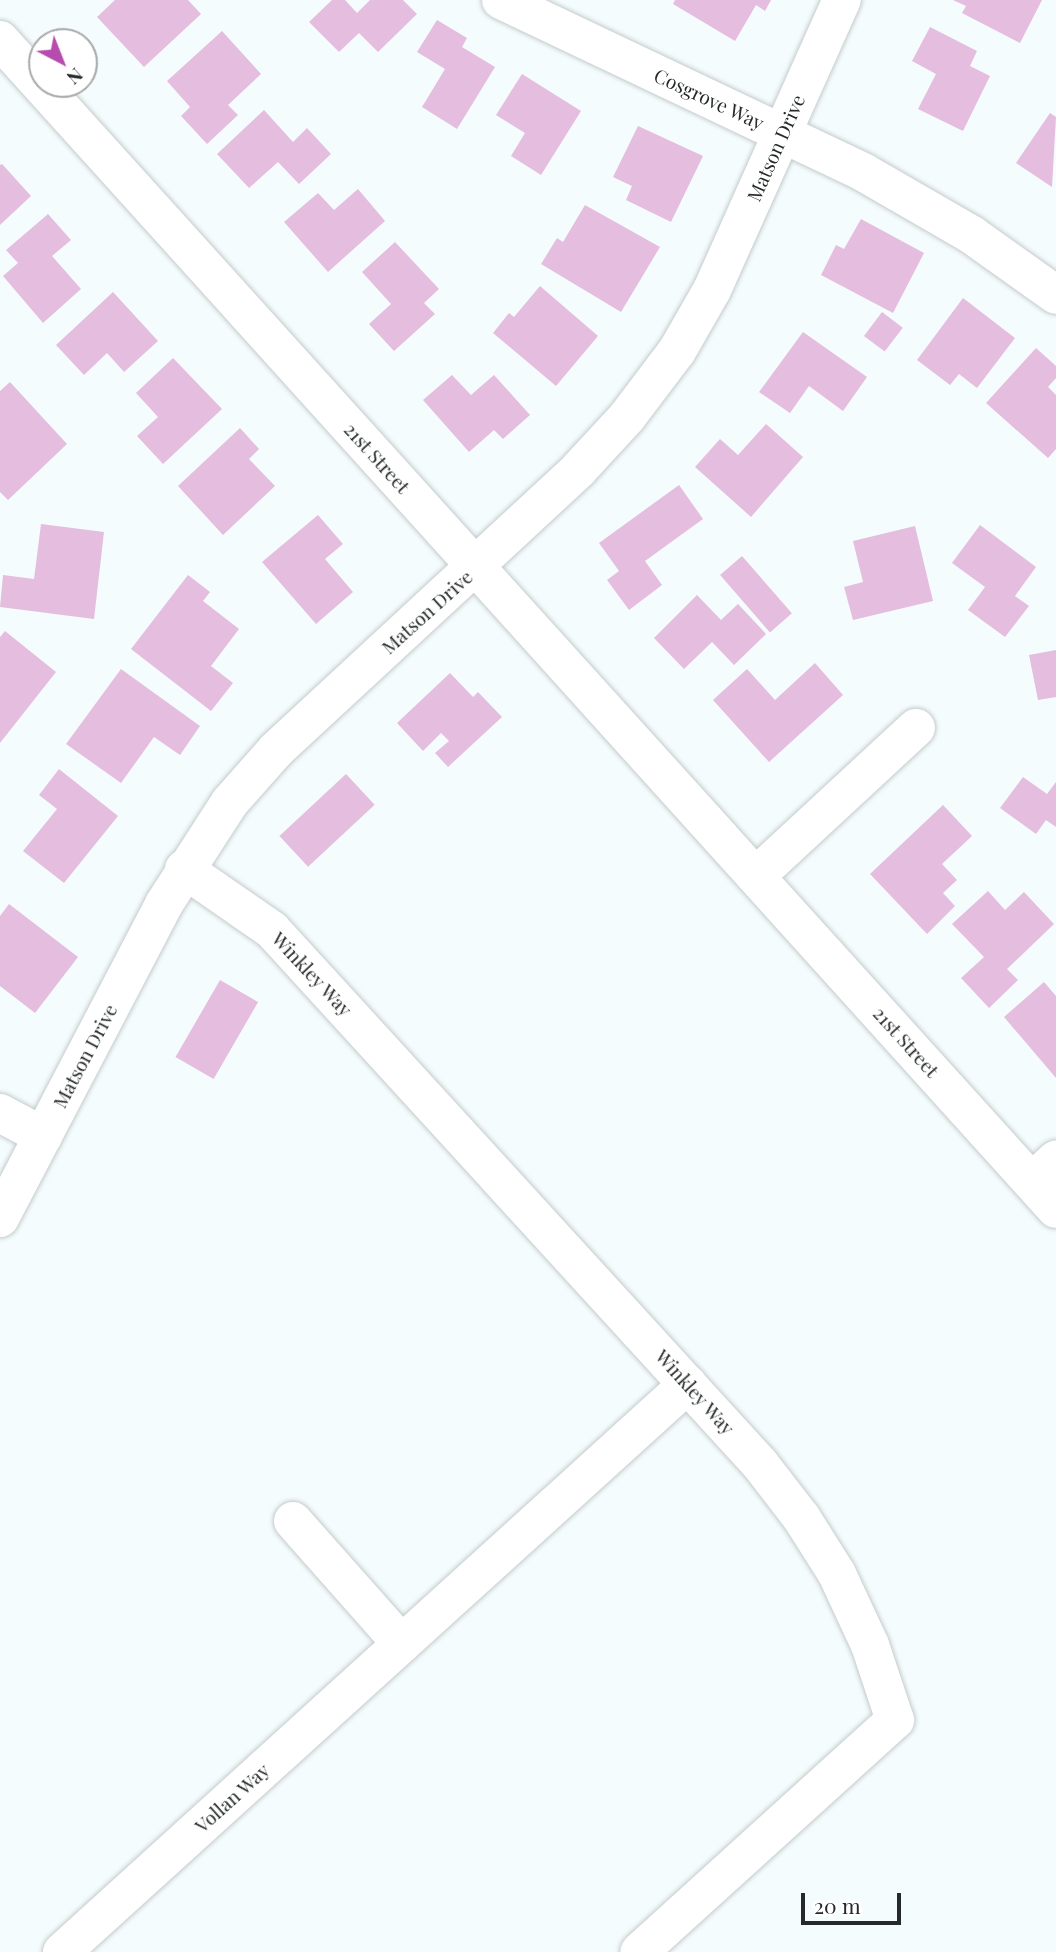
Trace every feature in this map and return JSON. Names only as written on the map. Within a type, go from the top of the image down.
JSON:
[{"type":"street","name":"Cosgrove Way","points":[[501,0],[863,172],[972,235],[1056,295]]},
{"type":"street","name":"Matson Drive","points":[[0,1218],[184,869],[230,802],[276,750],[476,568],[603,443],[677,351],[712,290],[842,0]]},
{"type":"street","name":"21st Street","points":[[0,40],[756,876],[1048,1183]]},
{"type":"street","points":[[756,876],[916,728]]},
{"type":"street","name":"Winkley Way","points":[[184,869],[272,930],[760,1464],[822,1551],[870,1645],[895,1720],[639,1952]]},
{"type":"street","points":[[0,1113],[43,1136]]},
{"type":"street","name":"Vollan Way","points":[[62,1952],[688,1384]]},
{"type":"street","points":[[293,1521],[402,1644]]},
{"type":"building","points":[[115,0],[188,0],[201,14],[144,67],[97,17]]},
{"type":"building","points":[[332,0],[345,0],[357,13],[370,0],[403,0],[417,14],[378,52],[359,33],[339,52],[309,22]]},
{"type":"building","points":[[675,0],[771,0],[765,11],[756,5],[735,41],[673,4]]},
{"type":"building","points":[[953,0],[1042,0],[1020,43],[962,13],[966,6]]},
{"type":"building","points":[[437,20],[467,38],[462,47],[495,67],[457,129],[422,107],[445,69],[417,52]]},
{"type":"building","points":[[930,27],[977,51],[970,66],[990,76],[963,131],[918,109],[936,74],[912,61]]},
{"type":"building","points":[[222,31],[261,74],[228,105],[238,115],[207,144],[181,116],[190,107],[167,81]]},
{"type":"building","points":[[522,74],[581,111],[541,175],[511,156],[525,133],[496,115]]},
{"type":"building","points":[[264,110],[293,142],[307,128],[331,154],[299,184],[278,162],[249,188],[217,154]]},
{"type":"building","points":[[1050,113],[1056,117],[1052,187],[1016,163]]},
{"type":"building","points":[[638,126],[703,156],[671,222],[626,200],[632,186],[613,177]]},
{"type":"building","points":[[2,164],[31,196],[0,225],[0,165]]},
{"type":"building","points":[[358,189],[385,221],[328,272],[284,222],[318,193],[334,210]]},
{"type":"building","points":[[585,205],[660,247],[621,312],[541,264],[557,238],[563,242]]},
{"type":"building","points":[[48,214],[71,240],[52,256],[81,289],[43,323],[3,276],[18,263],[6,250]]},
{"type":"building","points":[[861,219],[924,253],[893,313],[821,275],[836,245],[844,249]]},
{"type":"building","points":[[395,242],[439,289],[424,303],[435,314],[394,351],[369,324],[391,304],[362,272]]},
{"type":"building","points":[[540,286],[598,336],[556,386],[493,333],[509,313],[514,317]]},
{"type":"building","points":[[113,292],[158,341],[124,372],[107,353],[84,375],[56,345]]},
{"type":"building","points":[[963,298],[1015,338],[977,388],[959,374],[950,385],[917,360]]},
{"type":"building","points":[[882,312],[903,328],[885,352],[864,336]]},
{"type":"building","points":[[803,332],[867,377],[843,411],[809,386],[790,413],[759,392]]},
{"type":"building","points":[[1036,348],[1056,366],[1056,378],[1048,387],[1056,395],[1056,449],[1048,458],[986,403]]},
{"type":"building","points":[[173,358],[222,409],[163,464],[137,436],[158,417],[136,393]]},
{"type":"building","points":[[452,375],[471,395],[494,375],[530,415],[503,439],[494,430],[469,452],[423,400]]},
{"type":"building","points":[[10,382],[67,444],[8,500],[0,492],[0,391]]},
{"type":"building","points":[[766,424],[803,457],[751,517],[695,467],[720,439],[738,455]]},
{"type":"building","points":[[240,428],[259,449],[249,459],[275,486],[223,535],[178,486]]},
{"type":"building","points":[[679,485],[703,519],[645,561],[662,585],[629,610],[607,580],[619,571],[599,543]]},
{"type":"building","points":[[318,515],[343,544],[325,559],[353,592],[316,624],[262,562]]},
{"type":"building","points":[[41,524],[104,532],[94,619],[0,607],[3,575],[34,579]]},
{"type":"building","points":[[980,525],[1036,567],[1015,596],[1029,606],[1005,637],[968,610],[985,587],[952,563]]},
{"type":"building","points":[[915,526],[933,601],[853,620],[844,587],[863,582],[853,541]]},
{"type":"building","points":[[742,556],[792,613],[770,632],[720,575]]},
{"type":"building","points":[[188,575],[210,592],[203,601],[239,629],[211,666],[233,683],[211,711],[131,649]]},
{"type":"building","points":[[697,595],[721,620],[738,604],[766,634],[734,665],[712,642],[684,669],[654,638]]},
{"type":"building","points":[[5,631],[56,672],[0,743],[0,637]]},
{"type":"building","points":[[1056,650],[1056,697],[1038,700],[1029,655]]},
{"type":"building","points":[[815,663],[843,695],[769,762],[713,700],[747,669],[775,700]]},
{"type":"building","points":[[121,669],[200,726],[180,755],[154,737],[121,783],[66,744]]},
{"type":"building","points":[[450,673],[473,697],[478,692],[502,717],[448,767],[435,753],[449,741],[441,733],[423,751],[397,723]]},
{"type":"building","points":[[59,769],[118,816],[64,883],[23,851],[57,809],[39,795]]},
{"type":"building","points":[[346,774],[375,805],[308,867],[279,836]]},
{"type":"building","points":[[1023,777],[1047,794],[1056,782],[1056,827],[1046,820],[1036,834],[1000,808]]},
{"type":"building","points":[[943,805],[972,836],[942,864],[957,880],[943,893],[955,906],[927,934],[870,874]]},
{"type":"building","points":[[988,891],[1005,910],[1024,892],[1054,924],[1007,969],[1018,980],[989,1008],[961,978],[984,957],[952,924]]},
{"type":"building","points":[[9,904],[78,957],[35,1013],[0,986],[0,916]]},
{"type":"building","points":[[220,980],[258,1002],[214,1079],[176,1057]]},
{"type":"building","points":[[1044,982],[1056,996],[1056,1078],[1004,1017]]}]
